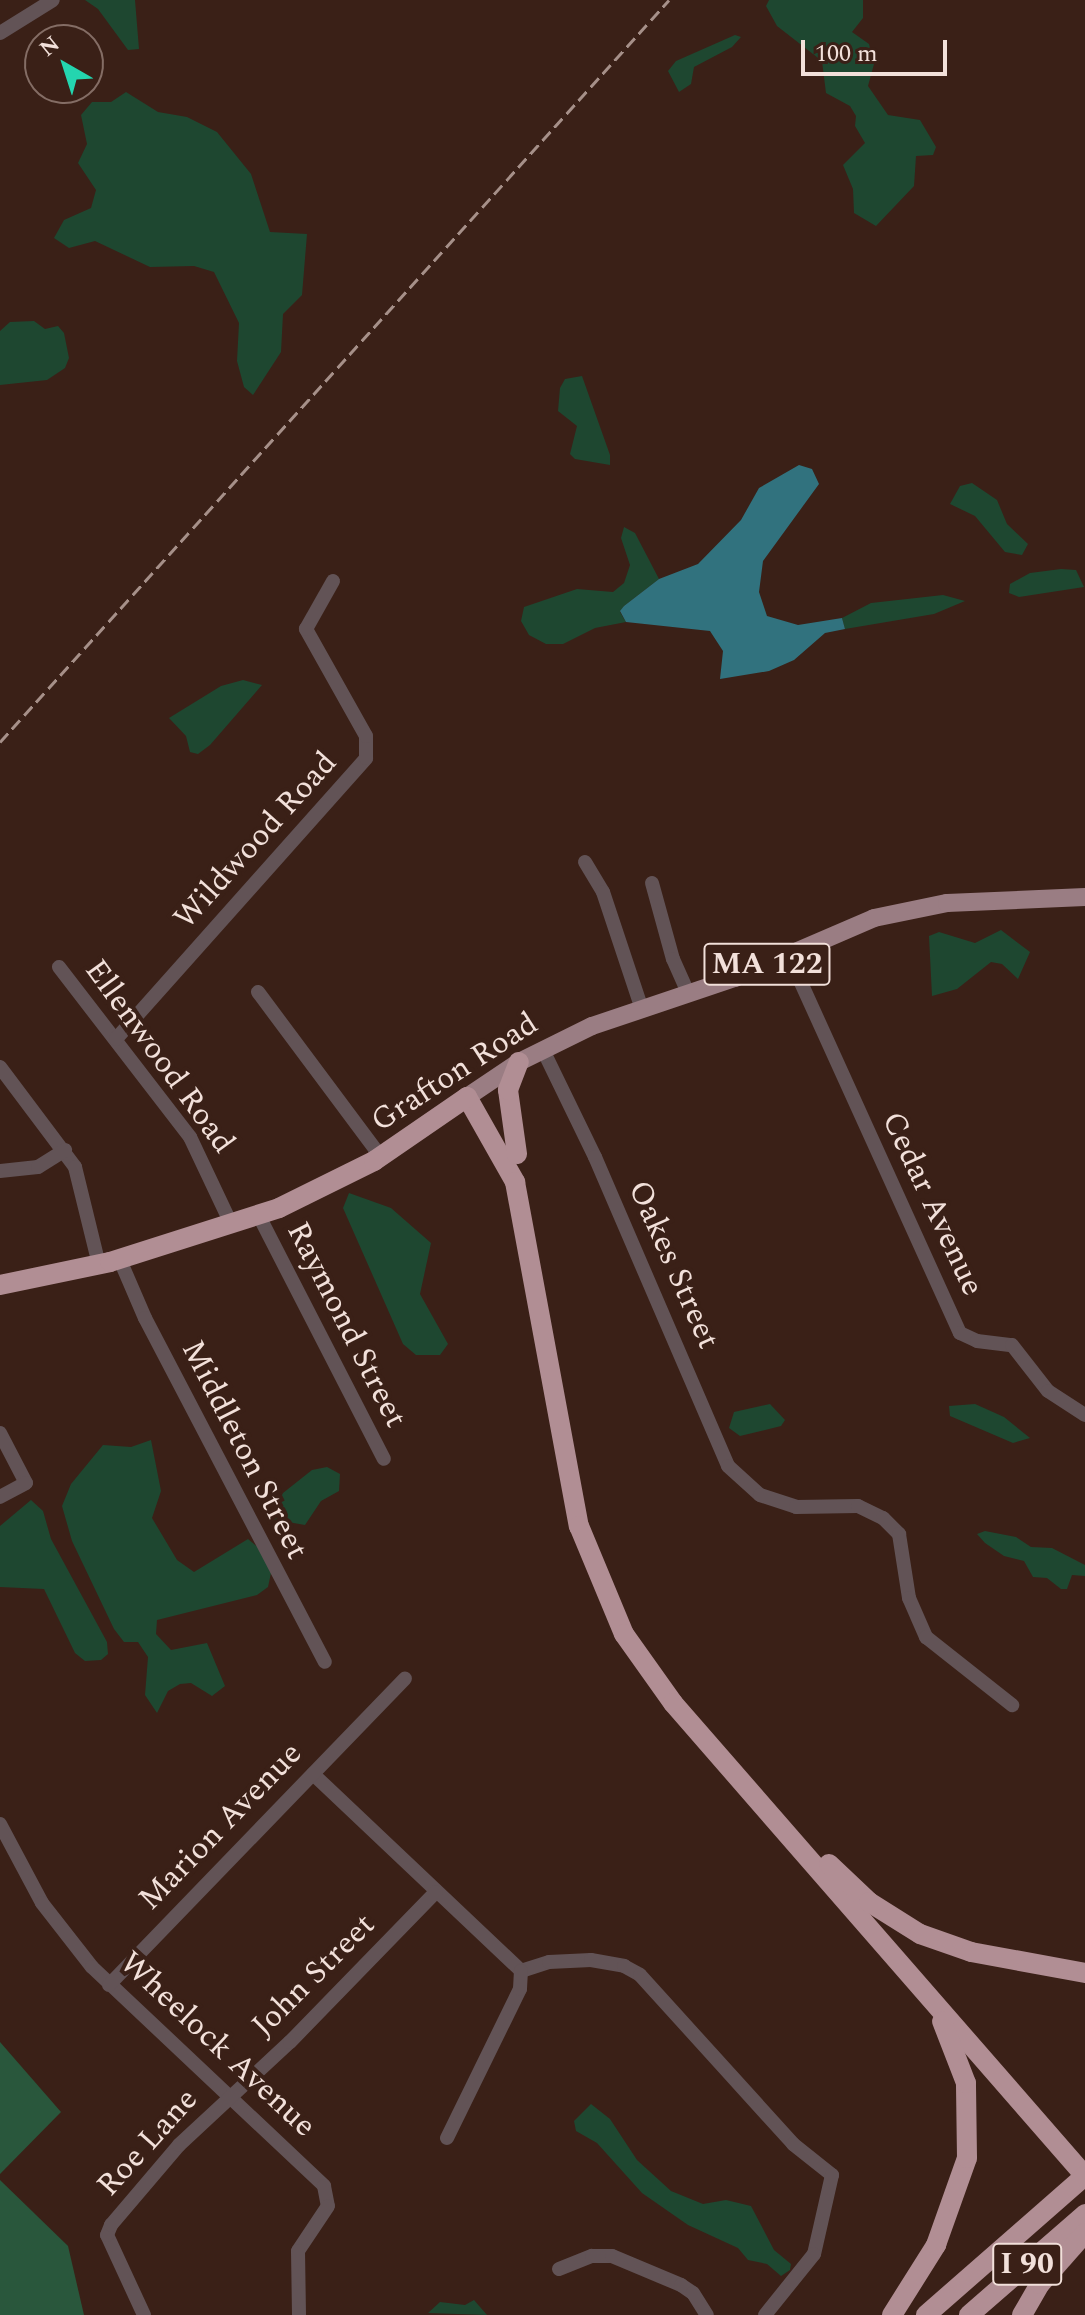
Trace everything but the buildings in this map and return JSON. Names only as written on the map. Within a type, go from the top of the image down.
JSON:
[{"type":"highway","points":[[519,1062],[508,1090],[517,1154],[592,1532],[613,1591],[670,1684],[829,1864],[1061,2140],[1085,2176]]},
{"type":"highway","name":"Grafton Road","points":[[0,1285],[120,1260],[259,1216],[381,1157],[467,1097]]},
{"type":"highway","points":[[467,1097],[517,1154]]},
{"type":"highway","points":[[467,1097],[515,1182],[579,1526],[608,1604],[673,1703],[920,1987],[1061,2140],[1085,2159]]},
{"type":"highway","points":[[829,1864],[869,1902],[920,1934],[971,1952],[1085,1973]]},
{"type":"highway","points":[[892,2315],[936,2245],[969,2145],[962,2068],[949,2032],[920,1987]]},
{"type":"highway","name":"I 90","points":[[926,2315],[1085,2176]]},
{"type":"highway","name":"I 90","points":[[969,2315],[1085,2214]]},
{"type":"highway","points":[[1022,2315],[1040,2284],[1085,2233]]},
{"type":"main road","name":"Grafton Road","points":[[467,1097],[519,1062],[543,1050],[642,1009],[689,995],[850,926],[924,906],[1085,897]]},
{"type":"street","points":[[0,33],[53,0]]},
{"type":"street","name":"Wildwood Road","points":[[116,1039],[366,758],[366,736],[306,629],[333,581]]},
{"type":"street","points":[[585,862],[603,892],[642,1009]]},
{"type":"street","points":[[652,883],[673,959],[689,995]]},
{"type":"street","name":"Cedar Avenue","points":[[788,954],[960,1333],[977,1341],[1012,1345],[1048,1391],[1085,1415]]},
{"type":"street","name":"Ellenwood Road","points":[[59,967],[190,1137],[232,1226]]},
{"type":"street","points":[[258,992],[381,1157]]},
{"type":"street","name":"Oakes Street","points":[[543,1050],[595,1157],[728,1466],[760,1495],[796,1507],[858,1506],[883,1518],[899,1534],[909,1598],[926,1637],[1012,1705]]},
{"type":"street","points":[[0,1067],[65,1150],[88,1206],[99,1265]]},
{"type":"street","points":[[0,1171],[38,1167],[65,1150]]},
{"type":"street","name":"Raymond Street","points":[[259,1216],[384,1459]]},
{"type":"street","name":"Middleton Street","points":[[120,1260],[164,1355],[325,1662]]},
{"type":"street","points":[[0,1433],[26,1483],[0,1497]]},
{"type":"street","name":"Marion Avenue","points":[[109,1985],[405,1679]]},
{"type":"street","points":[[313,1774],[521,1971]]},
{"type":"street","name":"Wheelock Avenue","points":[[0,1824],[42,1903],[109,1985],[327,2191],[328,2206],[298,2251],[299,2315]]},
{"type":"street","name":"John Street","points":[[229,2097],[290,2042],[436,1892]]},
{"type":"street","points":[[521,1971],[549,1962],[591,1960],[634,1970],[677,2011],[793,2144],[832,2175],[814,2254],[765,2315]]},
{"type":"street","points":[[447,2138],[520,1989],[521,1971]]},
{"type":"street","name":"Roe Lane","points":[[144,2315],[107,2235],[179,2145],[229,2097]]},
{"type":"street","points":[[559,2269],[592,2256],[612,2256],[681,2285],[693,2293],[707,2315]]},
{"type":"green space","points":[[85,0],[135,0],[139,49],[128,50],[98,9]]},
{"type":"green space","points":[[769,0],[863,0],[863,18],[852,32],[869,44],[874,64],[868,86],[888,115],[920,120],[936,147],[933,155],[916,156],[914,186],[876,226],[854,213],[853,189],[843,165],[865,143],[855,126],[856,116],[850,106],[826,93],[822,61],[777,26],[766,6]]},
{"type":"green space","points":[[735,35],[741,37],[732,47],[694,67],[691,84],[679,92],[668,71],[676,61]]},
{"type":"green space","points":[[126,92],[158,112],[187,117],[217,132],[251,174],[270,232],[307,234],[302,295],[283,314],[281,352],[253,395],[244,387],[237,361],[239,323],[214,272],[194,266],[150,267],[95,241],[69,248],[54,238],[64,220],[91,208],[96,190],[78,163],[87,144],[81,115],[90,104],[111,102]]},
{"type":"green space","points":[[34,321],[45,329],[58,326],[64,333],[69,358],[65,368],[47,380],[0,385],[0,331],[10,322]]},
{"type":"green space","points":[[582,376],[610,455],[610,465],[575,459],[570,454],[577,426],[558,411],[560,388],[565,379]]},
{"type":"green space","points":[[972,483],[997,500],[1007,524],[1028,544],[1022,555],[1005,552],[975,516],[950,504],[960,486]]},
{"type":"green space","points":[[624,527],[635,533],[659,579],[624,606],[620,612],[626,622],[595,628],[563,644],[546,644],[529,635],[521,621],[524,607],[577,589],[613,592],[624,583],[630,565],[621,538]]},
{"type":"green space","points":[[1076,570],[1084,587],[1019,597],[1009,593],[1010,584],[1030,573]]},
{"type":"green space","points":[[943,595],[965,601],[934,614],[845,629],[842,618],[871,603]]},
{"type":"green space","points":[[243,680],[262,685],[210,745],[198,754],[190,752],[186,736],[169,718],[221,686]]},
{"type":"green space","points":[[1001,930],[1030,952],[1018,979],[1002,964],[991,962],[957,989],[932,996],[929,936],[939,932],[975,943]]},
{"type":"green space","points":[[349,1193],[391,1208],[431,1243],[420,1294],[448,1344],[440,1355],[416,1355],[403,1344],[343,1208]]},
{"type":"green space","points":[[770,1404],[785,1420],[781,1426],[740,1436],[729,1428],[734,1412]]},
{"type":"green space","points":[[975,1404],[1004,1417],[1030,1438],[1013,1443],[950,1416],[949,1406]]},
{"type":"green space","points":[[151,1440],[161,1491],[152,1518],[177,1560],[194,1572],[248,1539],[260,1549],[271,1573],[268,1587],[257,1595],[157,1620],[156,1634],[171,1650],[207,1643],[225,1686],[212,1696],[191,1683],[180,1684],[168,1691],[157,1713],[145,1695],[148,1657],[138,1642],[124,1642],[114,1629],[72,1541],[62,1506],[71,1484],[103,1445],[131,1447]]},
{"type":"green space","points":[[327,1467],[340,1474],[339,1491],[321,1501],[305,1525],[271,1519],[283,1493],[312,1470]]},
{"type":"green space","points":[[31,1500],[43,1511],[51,1539],[107,1642],[108,1654],[101,1660],[85,1661],[75,1653],[44,1589],[0,1587],[0,1526]]},
{"type":"green space","points":[[985,1531],[1016,1537],[1031,1547],[1052,1548],[1085,1565],[1085,1576],[1072,1575],[1067,1589],[1061,1589],[1047,1578],[1033,1577],[1024,1561],[1004,1556],[985,1543],[977,1534]]},
{"type":"green space","points":[[0,2042],[61,2112],[0,2174]]},
{"type":"green space","points":[[591,2104],[610,2119],[637,2160],[671,2191],[703,2204],[726,2200],[751,2206],[774,2250],[791,2264],[790,2270],[781,2276],[767,2264],[748,2260],[738,2248],[688,2225],[642,2193],[597,2143],[576,2131],[574,2121]]},
{"type":"green space","points":[[0,2180],[68,2246],[84,2315],[0,2315]]},
{"type":"green space","points":[[474,2300],[487,2315],[428,2313],[440,2302],[465,2305]]},
{"type":"water","points":[[799,465],[812,469],[819,484],[763,561],[759,592],[767,616],[798,625],[842,618],[845,629],[825,633],[794,660],[769,671],[720,679],[723,651],[710,631],[626,622],[620,611],[624,606],[659,579],[698,564],[741,520],[759,488]]},
{"type":"railway","points":[[0,742],[669,0]]}]
